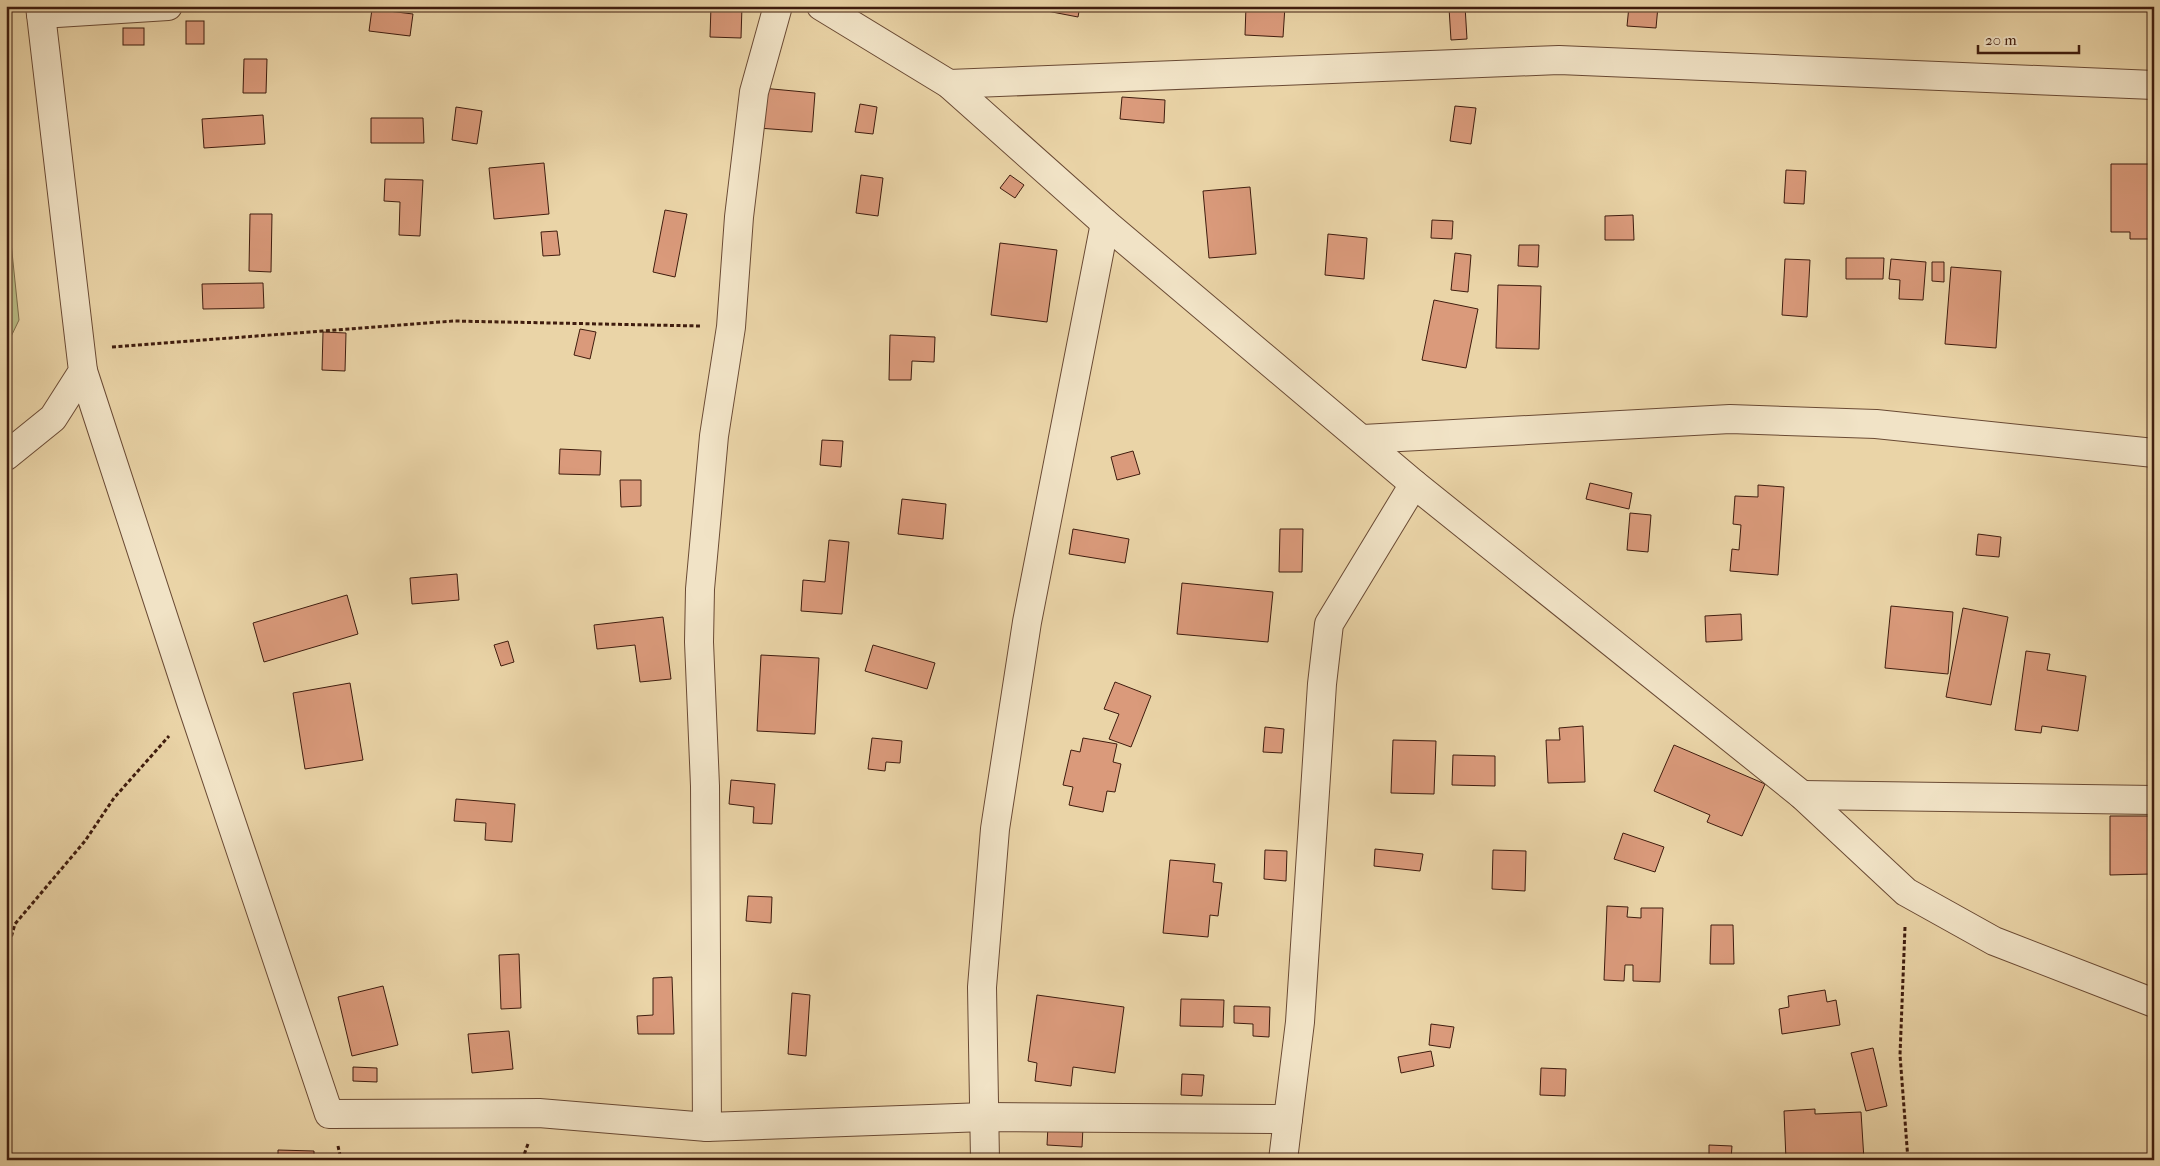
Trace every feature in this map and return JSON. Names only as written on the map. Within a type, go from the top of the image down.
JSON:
[{"type":"street","points":[[168,6],[40,10],[82,360],[192,705],[329,1114],[540,1113],[707,1127],[985,1117],[1288,1119]]},
{"type":"street","points":[[707,1127],[705,786],[699,633],[704,535],[714,436],[731,327],[739,217],[754,92],[778,6]]},
{"type":"street","points":[[821,6],[949,84],[1105,223],[1414,484],[1802,795],[1906,892],[1994,941],[2154,1003]]},
{"type":"street","points":[[949,84],[1559,60],[2154,85]]},
{"type":"street","points":[[985,1160],[982,987],[995,829],[1027,622],[1105,223]]},
{"type":"street","points":[[6,456],[53,418],[82,360]]},
{"type":"street","points":[[1363,439],[1730,419],[1876,424],[2154,453]]},
{"type":"street","points":[[1283,1160],[1300,1022],[1322,684],[1329,624],[1414,484]]},
{"type":"street","points":[[1802,795],[2154,800]]},
{"type":"path","points":[[82,360],[454,321],[731,327]]},
{"type":"path","points":[[6,955],[15,924],[86,841],[114,798],[160,749],[192,705]]},
{"type":"path","points":[[1906,892],[1900,1055],[1908,1160]]},
{"type":"green space","points":[[6,194],[19,320],[6,347]]},
{"type":"building","points":[[711,6],[742,6],[741,38],[710,37]]},
{"type":"building","points":[[1021,6],[1080,6],[1078,17]]},
{"type":"building","points":[[1246,6],[1285,6],[1283,37],[1245,35]]},
{"type":"building","points":[[1443,6],[1465,6],[1467,39],[1451,40],[1449,8]]},
{"type":"building","points":[[1629,6],[1658,6],[1656,28],[1627,26]]},
{"type":"building","points":[[372,9],[413,14],[410,36],[369,31]]},
{"type":"building","points":[[186,21],[204,21],[204,44],[186,44]]},
{"type":"building","points":[[123,28],[144,28],[144,45],[123,45]]},
{"type":"building","points":[[244,59],[267,59],[266,93],[243,93]]},
{"type":"building","points":[[762,88],[815,93],[812,132],[758,128]]},
{"type":"building","points":[[1122,97],[1165,100],[1164,123],[1120,119]]},
{"type":"building","points":[[860,104],[877,107],[873,134],[855,132]]},
{"type":"building","points":[[1455,106],[1476,108],[1471,144],[1450,141]]},
{"type":"building","points":[[456,107],[482,111],[477,144],[452,140]]},
{"type":"building","points":[[263,115],[265,144],[204,148],[202,119]]},
{"type":"building","points":[[371,118],[423,118],[424,143],[371,143]]},
{"type":"building","points":[[544,163],[549,214],[494,219],[489,168]]},
{"type":"building","points":[[2111,164],[2154,164],[2153,239],[2130,239],[2130,232],[2111,232]]},
{"type":"building","points":[[1786,170],[1806,171],[1804,204],[1784,203]]},
{"type":"building","points":[[861,175],[883,178],[878,216],[856,213]]},
{"type":"building","points":[[1010,175],[1024,185],[1015,198],[1000,188]]},
{"type":"building","points":[[385,179],[423,180],[420,236],[399,235],[400,202],[384,201]]},
{"type":"building","points":[[1250,187],[1256,254],[1209,258],[1203,191]]},
{"type":"building","points":[[665,210],[687,214],[675,277],[653,272]]},
{"type":"building","points":[[250,214],[272,214],[271,272],[249,271]]},
{"type":"building","points":[[1633,215],[1634,240],[1605,240],[1605,216]]},
{"type":"building","points":[[1432,220],[1453,221],[1452,239],[1431,238]]},
{"type":"building","points":[[557,231],[560,255],[543,256],[541,232]]},
{"type":"building","points":[[1328,234],[1367,238],[1364,279],[1325,275]]},
{"type":"building","points":[[1000,243],[1057,250],[1047,322],[991,315]]},
{"type":"building","points":[[1519,245],[1539,245],[1538,267],[1518,266]]},
{"type":"building","points":[[1455,253],[1471,255],[1468,292],[1451,290]]},
{"type":"building","points":[[1846,258],[1884,258],[1883,279],[1846,279]]},
{"type":"building","points":[[1785,259],[1810,260],[1807,317],[1782,315]]},
{"type":"building","points":[[1891,259],[1926,262],[1923,300],[1899,299],[1900,280],[1889,279]]},
{"type":"building","points":[[1932,262],[1944,262],[1944,282],[1932,281]]},
{"type":"building","points":[[1951,267],[2001,271],[1996,348],[1945,344]]},
{"type":"building","points":[[263,283],[264,308],[203,309],[202,284]]},
{"type":"building","points":[[1498,285],[1541,286],[1539,349],[1496,348]]},
{"type":"building","points":[[1434,300],[1478,309],[1466,368],[1422,360]]},
{"type":"building","points":[[580,329],[596,332],[590,359],[574,355]]},
{"type":"building","points":[[323,332],[346,333],[345,371],[322,370]]},
{"type":"building","points":[[890,335],[935,337],[934,362],[912,361],[911,380],[889,380]]},
{"type":"building","points":[[822,440],[843,441],[841,467],[820,465]]},
{"type":"building","points":[[560,449],[601,451],[600,475],[559,474]]},
{"type":"building","points":[[1133,451],[1140,474],[1117,480],[1111,457]]},
{"type":"building","points":[[620,480],[641,480],[641,506],[621,507]]},
{"type":"building","points":[[1590,483],[1632,493],[1629,509],[1586,499]]},
{"type":"building","points":[[1758,485],[1784,487],[1778,575],[1730,571],[1732,549],[1739,550],[1741,525],[1733,524],[1735,496],[1758,497]]},
{"type":"building","points":[[902,499],[946,504],[943,539],[898,534]]},
{"type":"building","points":[[1630,513],[1651,515],[1648,552],[1627,550]]},
{"type":"building","points":[[1073,529],[1129,539],[1125,563],[1069,554]]},
{"type":"building","points":[[1280,529],[1303,529],[1302,572],[1279,572]]},
{"type":"building","points":[[1978,534],[2001,537],[1999,557],[1976,555]]},
{"type":"building","points":[[829,540],[849,542],[842,614],[801,611],[803,580],[825,582]]},
{"type":"building","points":[[457,574],[459,600],[412,604],[410,578]]},
{"type":"building","points":[[1182,583],[1273,592],[1268,642],[1177,634]]},
{"type":"building","points":[[347,595],[358,634],[264,662],[253,623]]},
{"type":"building","points":[[1891,606],[1953,612],[1948,674],[1885,668]]},
{"type":"building","points":[[1963,608],[2008,617],[1991,705],[1946,697]]},
{"type":"building","points":[[1741,614],[1742,640],[1706,642],[1705,616]]},
{"type":"building","points":[[663,617],[671,679],[640,682],[635,645],[597,649],[594,625]]},
{"type":"building","points":[[508,641],[514,662],[501,666],[494,645]]},
{"type":"building","points":[[873,645],[935,663],[927,689],[865,671]]},
{"type":"building","points":[[2026,651],[2050,654],[2047,670],[2086,676],[2078,731],[2042,726],[2041,733],[2015,730]]},
{"type":"building","points":[[761,655],[819,658],[815,734],[757,731]]},
{"type":"building","points":[[1115,682],[1151,696],[1131,747],[1109,739],[1119,714],[1104,709]]},
{"type":"building","points":[[350,683],[363,760],[305,769],[293,693]]},
{"type":"building","points":[[1583,726],[1585,782],[1548,783],[1546,740],[1560,740],[1559,728]]},
{"type":"building","points":[[1265,727],[1284,729],[1282,753],[1263,752]]},
{"type":"building","points":[[872,738],[902,741],[900,763],[886,762],[885,771],[868,769]]},
{"type":"building","points":[[1083,738],[1117,744],[1113,762],[1121,764],[1115,792],[1107,791],[1103,812],[1069,805],[1073,787],[1063,785],[1071,750],[1080,752]]},
{"type":"building","points":[[1393,740],[1436,741],[1434,794],[1391,793]]},
{"type":"building","points":[[1674,745],[1765,784],[1742,836],[1707,822],[1710,815],[1654,791]]},
{"type":"building","points":[[1453,755],[1495,756],[1495,786],[1452,785]]},
{"type":"building","points":[[731,780],[775,784],[772,824],[753,823],[754,807],[729,804]]},
{"type":"building","points":[[456,799],[515,804],[512,842],[485,840],[486,823],[454,821]]},
{"type":"building","points":[[2110,816],[2150,816],[2151,874],[2110,875]]},
{"type":"building","points":[[1623,833],[1664,847],[1655,872],[1614,859]]},
{"type":"building","points":[[1375,849],[1423,854],[1420,871],[1374,866]]},
{"type":"building","points":[[1265,850],[1287,851],[1286,881],[1264,879]]},
{"type":"building","points":[[1493,850],[1526,851],[1525,891],[1492,889]]},
{"type":"building","points":[[1170,860],[1215,864],[1213,882],[1222,883],[1218,916],[1210,915],[1208,937],[1163,933]]},
{"type":"building","points":[[748,896],[772,897],[771,923],[746,921]]},
{"type":"building","points":[[1607,906],[1628,907],[1627,917],[1641,918],[1641,908],[1663,908],[1660,982],[1633,981],[1633,965],[1625,965],[1624,981],[1604,980]]},
{"type":"building","points":[[1711,925],[1733,925],[1734,964],[1710,964]]},
{"type":"building","points":[[519,954],[521,1008],[501,1009],[499,955]]},
{"type":"building","points":[[672,977],[674,1034],[638,1034],[637,1016],[653,1015],[653,978]]},
{"type":"building","points":[[383,986],[398,1045],[352,1056],[338,997]]},
{"type":"building","points":[[1825,990],[1827,1002],[1836,1000],[1840,1025],[1782,1034],[1779,1009],[1789,1007],[1788,996]]},
{"type":"building","points":[[792,993],[810,995],[806,1056],[788,1054]]},
{"type":"building","points":[[1037,995],[1124,1007],[1115,1073],[1073,1067],[1071,1086],[1035,1081],[1037,1063],[1028,1061]]},
{"type":"building","points":[[1181,999],[1224,1000],[1223,1027],[1180,1026]]},
{"type":"building","points":[[1234,1006],[1270,1007],[1269,1037],[1253,1036],[1253,1024],[1234,1023]]},
{"type":"building","points":[[1431,1024],[1454,1027],[1450,1048],[1429,1045]]},
{"type":"building","points":[[509,1031],[513,1069],[472,1073],[468,1034]]},
{"type":"building","points":[[1873,1048],[1887,1106],[1866,1111],[1851,1053]]},
{"type":"building","points":[[1431,1051],[1434,1066],[1401,1073],[1398,1057]]},
{"type":"building","points":[[353,1067],[377,1068],[377,1082],[353,1081]]},
{"type":"building","points":[[1541,1068],[1566,1069],[1565,1096],[1540,1095]]},
{"type":"building","points":[[1182,1074],[1204,1075],[1202,1096],[1181,1095]]},
{"type":"building","points":[[1815,1109],[1815,1114],[1861,1112],[1864,1160],[1786,1160],[1784,1111]]},
{"type":"building","points":[[1048,1126],[1083,1127],[1082,1147],[1047,1145]]},
{"type":"building","points":[[1709,1145],[1732,1146],[1731,1160],[1709,1160]]},
{"type":"building","points":[[278,1150],[314,1151],[314,1160],[278,1160]]}]
